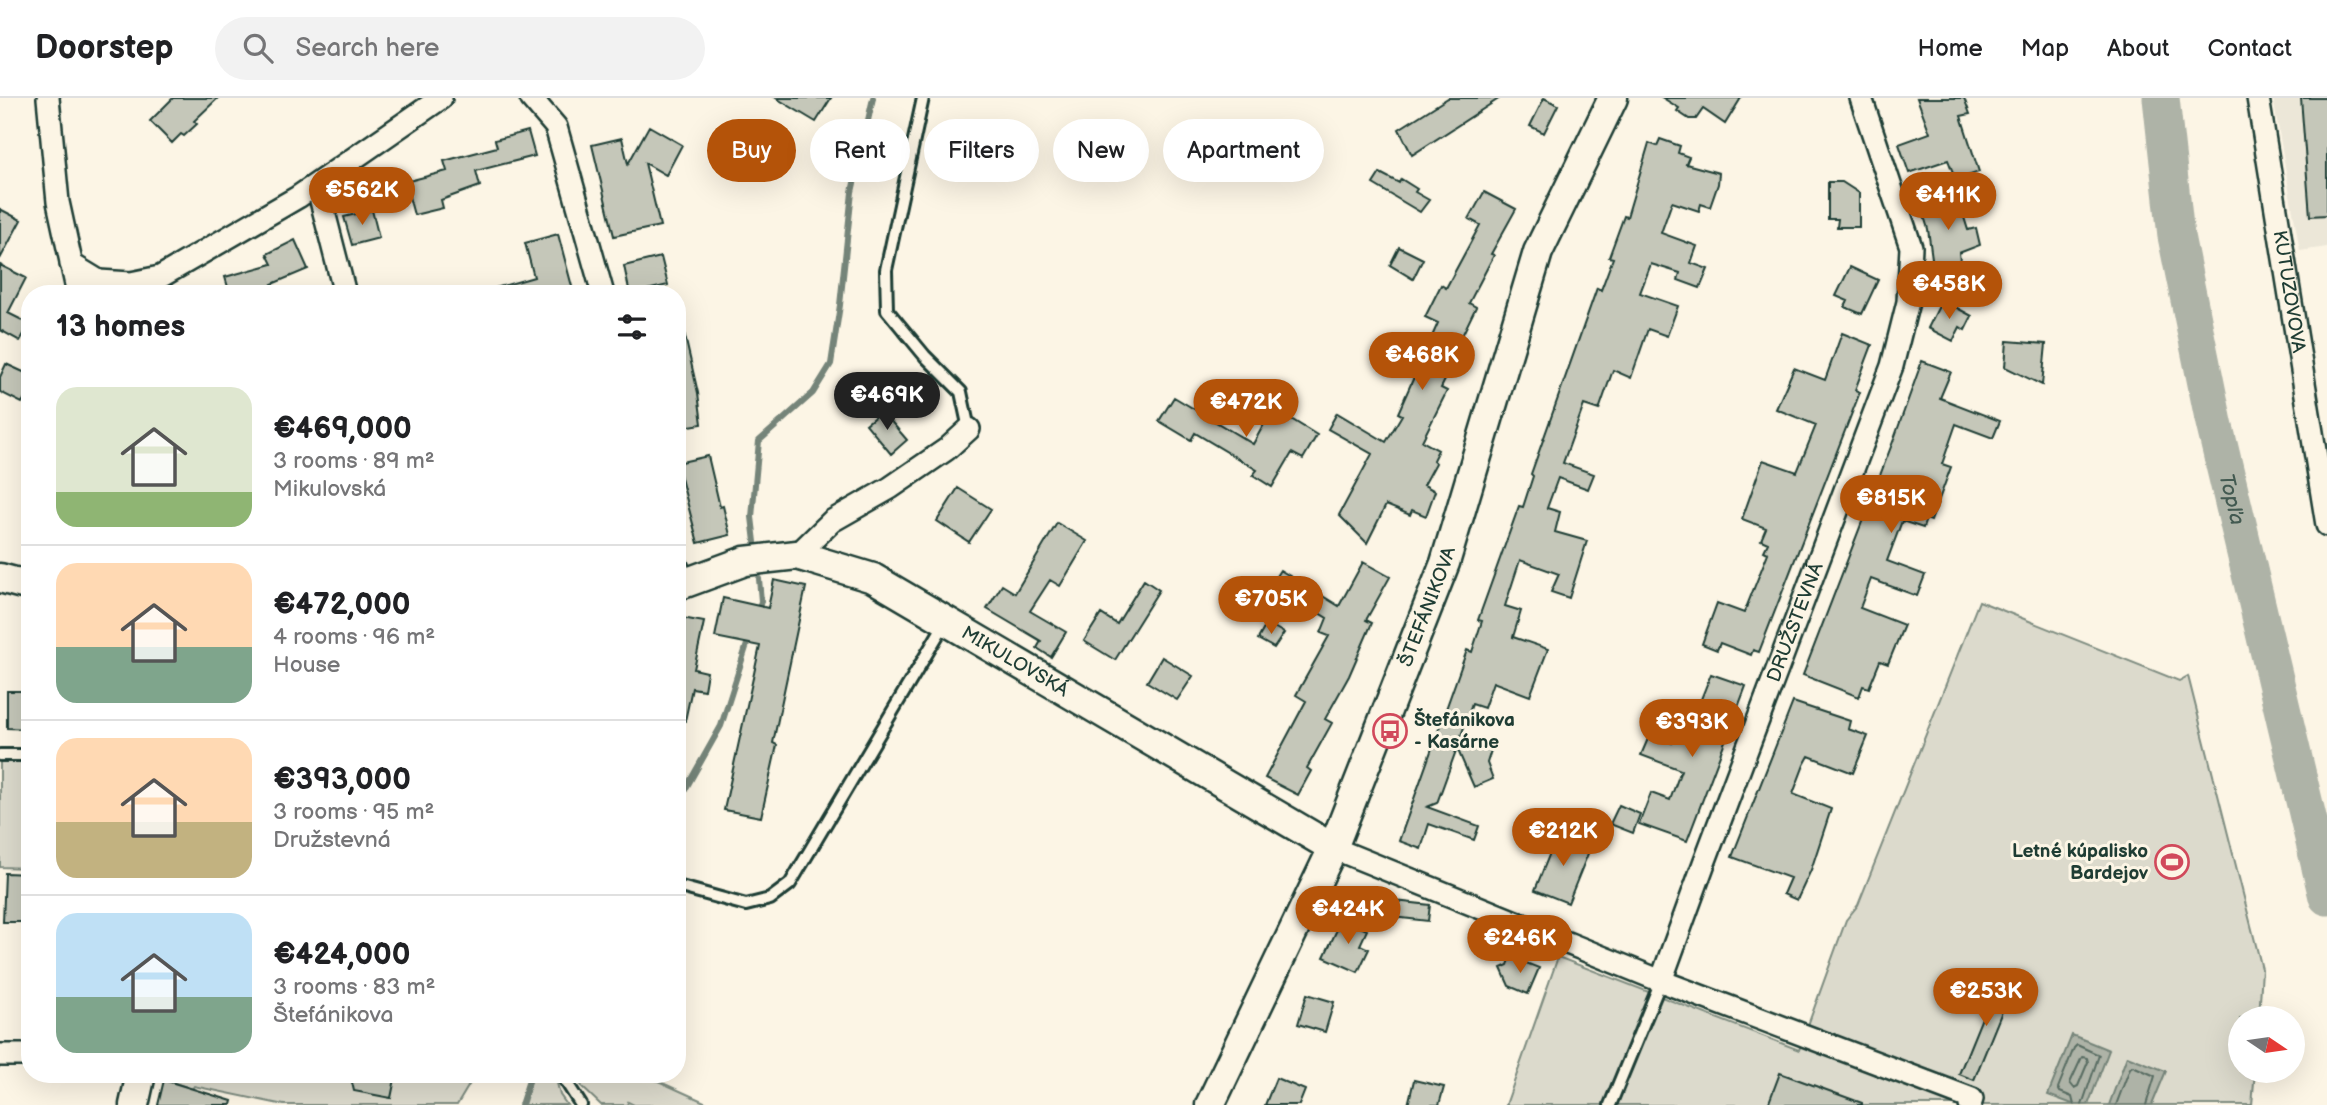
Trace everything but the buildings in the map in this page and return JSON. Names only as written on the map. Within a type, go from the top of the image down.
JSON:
[{"type":"street","points":[[48,98],[58,202],[76,285]]},
{"type":"street","points":[[153,285],[160,277],[317,185],[441,98]]},
{"type":"street","points":[[531,98],[556,127],[600,285]]},
{"type":"street","name":"ŠTEFÁNIKOVA","points":[[1210,1105],[1333,848],[1445,563],[1538,251],[1613,98]]},
{"type":"street","name":"DRUŽSTEVNÁ","points":[[1661,981],[1703,863],[1892,366],[1908,302],[1911,247],[1861,98]]},
{"type":"street","name":"KUTUZOVOVA","points":[[2258,98],[2327,525]]},
{"type":"street","points":[[317,185],[343,285]]},
{"type":"street","points":[[71,264],[99,281],[131,282],[160,277]]},
{"type":"street","points":[[797,555],[832,521],[890,488],[947,449],[969,429]]},
{"type":"street","name":"MIKULOVSKÁ","points":[[686,576],[745,561],[797,555],[873,578],[1333,848]]},
{"type":"street","points":[[0,578],[21,584]]},
{"type":"street","points":[[1333,848],[1661,981],[1972,1099],[1970,1105]]},
{"type":"street","points":[[0,1055],[21,1055]]},
{"type":"street","points":[[134,1105],[139,1083]]},
{"type":"lane","points":[[923,98],[886,270],[887,310],[925,356],[961,392],[969,429]]},
{"type":"lane","points":[[686,888],[746,905],[769,899],[790,884],[946,620]]},
{"type":"lane","points":[[0,755],[21,755]]},
{"type":"lane","points":[[1610,1105],[1661,981]]},
{"type":"lane","points":[[567,1083],[581,1105]]},
{"type":"shaded area","points":[[2273,98],[2327,98],[2327,247],[2300,251]]},
{"type":"shaded area","points":[[1979,601],[2179,681],[2188,676],[2262,969],[2260,1006],[2228,1006],[2228,1083],[2254,1083],[2252,1105],[1506,1105],[1558,957],[1799,1050],[1846,920],[1858,905]]},
{"type":"shaded area","points":[[0,755],[21,755],[21,868],[0,867]]},
{"type":"shaded area","points":[[175,1083],[470,1083],[457,1105],[284,1105],[194,1086],[192,1089]]},
{"type":"shaded area","points":[[531,1083],[557,1083],[560,1095],[567,1105],[524,1105]]},
{"type":"shaded area","points":[[581,1083],[663,1083],[711,1105],[634,1105],[628,1102],[627,1105],[601,1105]]},
{"type":"water","points":[[2072,1035],[2109,1050],[2088,1105],[2075,1105],[2048,1095]]},
{"type":"water","points":[[2127,1056],[2166,1071],[2152,1105],[2109,1105]]},
{"type":"waterway","points":[[755,542],[752,517],[759,441],[813,393],[831,364],[852,192],[873,98]]},
{"type":"waterway","name":"Topľa","points":[[2161,98],[2176,236],[2214,423],[2327,897]]},
{"type":"waterway","points":[[758,611],[761,601],[759,579]]},
{"type":"waterway","points":[[686,788],[721,726],[749,638]]},
{"type":"waterway","points":[[521,1105],[528,1083]]},
{"type":"place","name":"Štefánikova - Kasárne","points":[[1390,731]]},
{"type":"place","name":"Letné kúpalisko Bardejov","points":[[2172,862]]}]
